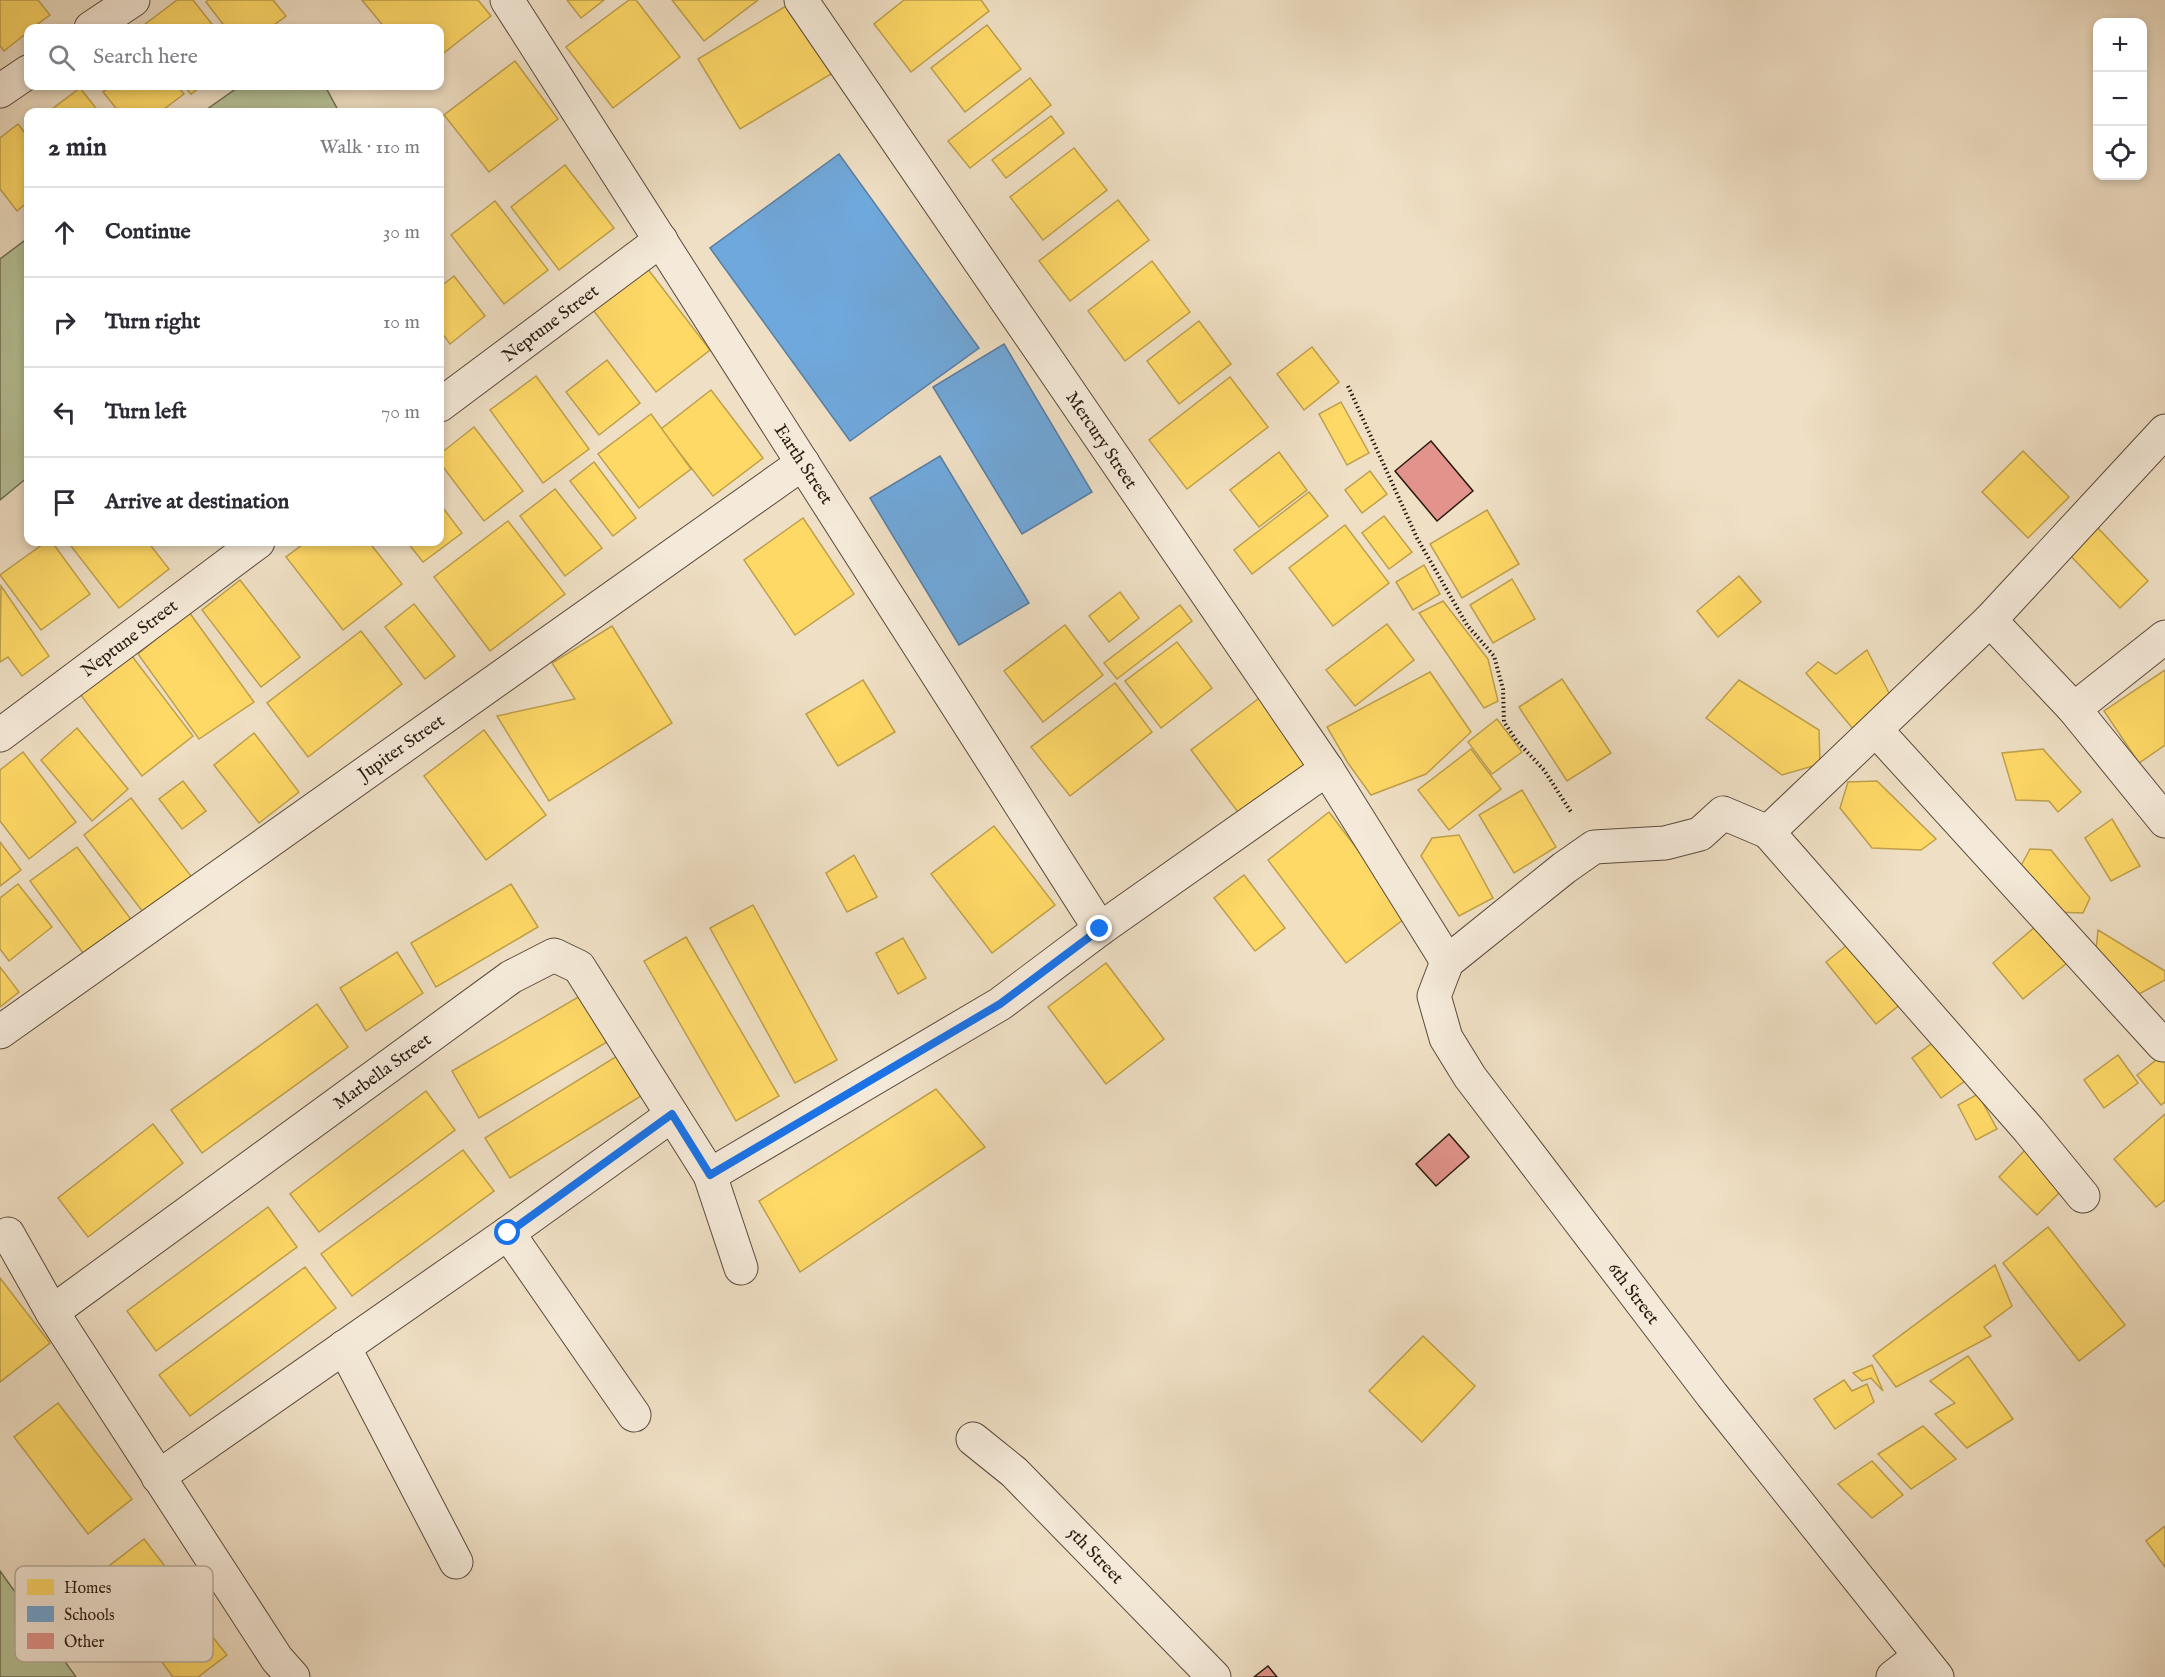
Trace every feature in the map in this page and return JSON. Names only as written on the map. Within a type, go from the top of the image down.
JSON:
[{"type":"street","points":[[97,24],[133,0]]},
{"type":"street","name":"Earth Street","points":[[507,0],[1100,929]]},
{"type":"street","name":"Mercury Street","points":[[801,0],[1327,769],[1447,962]]},
{"type":"street","points":[[0,91],[24,75]]},
{"type":"street","name":"Neptune Street","points":[[444,402],[661,240]]},
{"type":"street","points":[[1768,832],[1990,620],[2165,431]]},
{"type":"street","name":"Jupiter Street","points":[[0,1032],[803,463]]},
{"type":"street","name":"Neptune Street","points":[[0,735],[253,546]]},
{"type":"street","points":[[1990,620],[2074,709],[2165,821]]},
{"type":"street","points":[[2074,709],[2165,637]]},
{"type":"street","points":[[1876,730],[2163,1045]]},
{"type":"street","points":[[710,1175],[1000,1004],[1100,929],[1327,769]]},
{"type":"street","points":[[1447,962],[1564,868],[1594,847],[1665,843],[1700,834],[1723,813],[1768,832],[2029,1130],[2083,1196]]},
{"type":"street","name":"Marbella Street","points":[[52,1312],[511,977],[554,955],[579,968],[672,1114]]},
{"type":"street","name":"6th Street","points":[[1447,962],[1434,996],[1446,1038],[1470,1077],[1712,1395],[1929,1666]]},
{"type":"street","points":[[158,1478],[508,1233],[672,1114],[710,1175],[741,1268]]},
{"type":"street","points":[[508,1233],[634,1415]]},
{"type":"street","points":[[8,1234],[52,1312],[158,1478],[277,1659],[293,1677]]},
{"type":"street","points":[[344,1347],[456,1562]]},
{"type":"street","name":"5th Street","points":[[973,1438],[1014,1472],[1214,1677]]},
{"type":"street","points":[[1893,1677],[1929,1666]]},
{"type":"path","points":[[1348,386],[1417,538],[1467,625],[1494,656],[1503,689],[1504,722],[1516,740],[1545,770],[1594,847]]},
{"type":"green space","points":[[234,90],[327,90],[337,108],[209,108]]},
{"type":"green space","points":[[24,241],[24,480],[0,500],[0,259]]},
{"type":"green space","points":[[0,1571],[15,1592],[15,1662],[65,1662],[76,1677],[0,1677]]},
{"type":"building: Homes","points":[[0,0],[38,0],[50,15],[38,24],[24,24],[24,35],[4,51],[0,46]]},
{"type":"building: Homes","points":[[177,0],[193,0],[212,24],[145,24]]},
{"type":"building: Homes","points":[[208,0],[273,0],[286,16],[275,24],[223,24],[206,2]]},
{"type":"building: Homes","points":[[362,0],[478,0],[491,16],[444,53],[444,24],[382,24]]},
{"type":"building: Homes","points":[[567,0],[604,0],[581,18]]},
{"type":"building: Homes","points":[[629,0],[636,0],[680,57],[613,108],[566,47]]},
{"type":"building: Homes","points":[[672,0],[758,0],[704,41]]},
{"type":"building: Homes","points":[[796,0],[841,68],[740,129],[698,59]]},
{"type":"building: Homes","points":[[904,0],[981,0],[989,11],[911,72],[874,24]]},
{"type":"building: Homes","points":[[987,25],[1021,69],[965,112],[931,68]]},
{"type":"building: Homes","points":[[515,61],[558,119],[489,172],[444,115]]},
{"type":"building: Homes","points":[[1030,78],[1051,105],[970,168],[948,141]]},
{"type":"building: Homes","points":[[77,90],[82,90],[96,108],[53,108]]},
{"type":"building: Homes","points":[[106,90],[180,90],[184,94],[165,108],[116,108],[103,92]]},
{"type":"building: Homes","points":[[1051,116],[1064,133],[1006,178],[992,160]]},
{"type":"building: Homes","points":[[18,124],[24,132],[24,205],[17,211],[0,189],[0,138]]},
{"type":"building: Homes","points":[[1074,148],[1107,190],[1043,240],[1010,197]]},
{"type":"building: Homes","points":[[565,165],[614,228],[559,270],[511,207]]},
{"type":"building: Homes","points":[[1118,200],[1149,240],[1070,301],[1039,261]]},
{"type":"building: Homes","points":[[495,201],[548,270],[504,304],[451,235]]},
{"type":"building: Homes","points":[[1152,261],[1190,312],[1125,361],[1088,311]]},
{"type":"building: Homes","points":[[647,268],[710,350],[656,392],[593,310]]},
{"type":"building: Homes","points":[[454,276],[485,316],[450,344],[444,336],[444,284]]},
{"type":"building: Homes","points":[[1199,321],[1231,364],[1179,404],[1147,361]]},
{"type":"building: Homes","points":[[1312,347],[1339,382],[1304,410],[1277,374]]},
{"type":"building: Homes","points":[[607,360],[640,403],[599,435],[566,392]]},
{"type":"building: Homes","points":[[536,376],[589,449],[543,483],[490,410]]},
{"type":"building: Homes","points":[[1230,377],[1268,427],[1187,489],[1149,440]]},
{"type":"building: Homes","points":[[711,390],[763,458],[713,496],[661,429]]},
{"type":"building: Homes","points":[[1341,402],[1369,453],[1347,465],[1319,414]]},
{"type":"building: Homes","points":[[651,414],[691,469],[639,508],[598,454]]},
{"type":"building: Homes","points":[[474,427],[523,491],[484,521],[444,468],[444,451]]},
{"type":"building: Homes","points":[[2023,451],[2069,497],[2028,538],[1982,492]]},
{"type":"building: Homes","points":[[1279,452],[1307,490],[1259,527],[1230,490]]},
{"type":"building: Homes","points":[[594,462],[636,518],[613,536],[570,481]]},
{"type":"building: Homes","points":[[1370,471],[1387,494],[1362,513],[1345,490]]},
{"type":"building: Homes","points":[[555,489],[602,548],[565,576],[520,516]]},
{"type":"building: Homes","points":[[1309,492],[1328,516],[1252,574],[1234,550]]},
{"type":"building: Homes","points":[[444,509],[462,533],[423,562],[410,546],[444,546]]},
{"type":"building: Homes","points":[[1487,510],[1519,564],[1462,598],[1430,544]]},
{"type":"building: Homes","points":[[1384,516],[1412,552],[1389,569],[1362,533]]},
{"type":"building: Homes","points":[[803,518],[854,594],[795,635],[744,560]]},
{"type":"building: Homes","points":[[508,521],[565,594],[490,651],[434,577]]},
{"type":"building: Homes","points":[[1345,525],[1389,583],[1333,626],[1289,568]]},
{"type":"building: Homes","points":[[2098,528],[2148,581],[2120,608],[2069,554]]},
{"type":"building: Homes","points":[[40,546],[55,546],[90,594],[41,630],[0,575]]},
{"type":"building: Homes","points":[[71,546],[151,546],[169,569],[119,608]]},
{"type":"building: Homes","points":[[301,546],[372,546],[402,584],[343,630],[286,557]]},
{"type":"building: Homes","points":[[1424,565],[1440,594],[1413,610],[1396,582]]},
{"type":"building: Homes","points":[[1739,576],[1761,602],[1718,637],[1697,611]]},
{"type":"building: Homes","points":[[1512,579],[1535,619],[1493,643],[1470,605]]},
{"type":"building: Homes","points":[[240,580],[300,657],[261,687],[202,610]]},
{"type":"building: Homes","points":[[1,586],[49,656],[22,676],[8,657],[0,662]]},
{"type":"building: Homes","points":[[1120,592],[1139,618],[1109,642],[1089,616]]},
{"type":"building: Homes","points":[[1443,601],[1488,659],[1498,701],[1484,708],[1419,613]]},
{"type":"building: Homes","points":[[414,604],[455,656],[425,679],[385,627]]},
{"type":"building: Homes","points":[[1180,605],[1192,621],[1117,679],[1104,663]]},
{"type":"building: Homes","points":[[189,612],[254,702],[199,739],[138,654]]},
{"type":"building: Homes","points":[[1387,624],[1414,660],[1355,706],[1326,670]]},
{"type":"building: Homes","points":[[1065,625],[1103,675],[1043,722],[1004,671]]},
{"type":"building: Homes","points":[[612,626],[672,723],[549,801],[497,716],[575,699],[552,663]]},
{"type":"building: Homes","points":[[361,631],[402,684],[308,757],[267,703]]},
{"type":"building: Homes","points":[[1177,642],[1212,688],[1161,728],[1125,681]]},
{"type":"building: Homes","points":[[125,647],[193,736],[142,776],[74,686]]},
{"type":"building: Homes","points":[[1867,650],[1891,697],[1854,730],[1806,673],[1818,662],[1836,674]]},
{"type":"building: Homes","points":[[2165,670],[2165,745],[2139,763],[2104,711]]},
{"type":"building: Homes","points":[[1430,672],[1471,732],[1426,774],[1371,795],[1348,763],[1327,727]]},
{"type":"building: Homes","points":[[1562,679],[1611,753],[1567,781],[1519,707]]},
{"type":"building: Homes","points":[[863,680],[895,732],[838,766],[806,714]]},
{"type":"building: Homes","points":[[1739,680],[1819,730],[1820,764],[1782,775],[1706,718]]},
{"type":"building: Homes","points":[[1115,683],[1152,732],[1070,796],[1031,747]]},
{"type":"building: Homes","points":[[1262,696],[1312,761],[1241,816],[1191,750]]},
{"type":"building: Homes","points":[[1497,719],[1522,752],[1492,774],[1468,742]]},
{"type":"building: Homes","points":[[77,728],[128,789],[92,821],[41,760]]},
{"type":"building: Homes","points":[[484,730],[546,815],[486,860],[424,776]]},
{"type":"building: Homes","points":[[254,733],[299,792],[259,823],[214,765]]},
{"type":"building: Homes","points":[[1471,749],[1501,789],[1449,830],[1418,790]]},
{"type":"building: Homes","points":[[2043,749],[2081,792],[2058,812],[2049,801],[2016,800],[2002,753]]},
{"type":"building: Homes","points":[[23,752],[76,822],[29,859],[0,821],[0,770]]},
{"type":"building: Homes","points":[[183,781],[206,811],[182,829],[159,799]]},
{"type":"building: Homes","points":[[1877,781],[1936,839],[1921,850],[1872,848],[1840,808],[1848,782]]},
{"type":"building: Homes","points":[[1522,790],[1556,847],[1514,873],[1479,815]]},
{"type":"building: Homes","points":[[131,798],[194,880],[146,916],[84,835]]},
{"type":"building: Homes","points":[[1329,812],[1408,916],[1346,963],[1268,860]]},
{"type":"building: Homes","points":[[2112,819],[2140,866],[2111,881],[2085,838]]},
{"type":"building: Homes","points":[[994,826],[1055,905],[992,953],[931,874]]},
{"type":"building: Homes","points":[[1459,835],[1493,898],[1459,916],[1421,856],[1432,838]]},
{"type":"building: Homes","points":[[0,842],[21,870],[0,886]]},
{"type":"building: Homes","points":[[77,847],[133,922],[86,957],[30,881]]},
{"type":"building: Homes","points":[[2030,849],[2051,850],[2090,898],[2083,913],[2056,912],[2016,875]]},
{"type":"building: Homes","points":[[854,855],[877,897],[847,912],[826,873]]},
{"type":"building: Homes","points":[[1244,875],[1285,928],[1255,951],[1214,898]]},
{"type":"building: Homes","points":[[18,884],[52,927],[9,961],[0,949],[0,898]]},
{"type":"building: Homes","points":[[511,884],[538,927],[436,987],[411,943]]},
{"type":"building: Homes","points":[[753,905],[837,1060],[795,1083],[710,928]]},
{"type":"building: Homes","points":[[2036,926],[2067,963],[2023,999],[1993,963]]},
{"type":"building: Homes","points":[[2098,930],[2165,971],[2165,980],[2128,1000],[2095,960]]},
{"type":"building: Homes","points":[[686,937],[779,1096],[736,1121],[644,961]]},
{"type":"building: Homes","points":[[1857,937],[1907,999],[1876,1024],[1826,962]]},
{"type":"building: Homes","points":[[903,938],[926,978],[898,994],[876,953]]},
{"type":"building: Homes","points":[[397,952],[423,993],[366,1031],[340,988]]},
{"type":"building: Homes","points":[[1106,963],[1164,1039],[1106,1084],[1048,1007]]},
{"type":"building: Homes","points":[[0,967],[19,992],[0,1007]]},
{"type":"building: Homes","points":[[580,996],[607,1042],[479,1118],[452,1071]]},
{"type":"building: Homes","points":[[317,1004],[348,1047],[202,1153],[171,1110]]},
{"type":"building: Homes","points":[[1942,1036],[1972,1076],[1941,1098],[1912,1058]]},
{"type":"building: Homes","points":[[2165,1053],[2165,1102],[2161,1105],[2137,1075]]},
{"type":"building: Homes","points":[[2118,1055],[2138,1083],[2104,1108],[2084,1080]]},
{"type":"building: Homes","points":[[617,1056],[641,1096],[510,1178],[485,1138]]},
{"type":"building: Homes","points":[[936,1089],[985,1147],[800,1272],[759,1201]]},
{"type":"building: Homes","points":[[426,1091],[455,1130],[319,1232],[290,1194]]},
{"type":"building: Homes","points":[[1978,1094],[1997,1129],[1976,1140],[1958,1105]]},
{"type":"building: Homes","points":[[2165,1114],[2165,1200],[2156,1207],[2114,1159]]},
{"type":"building: Homes","points":[[153,1124],[183,1163],[88,1237],[58,1198]]},
{"type":"building: Homes","points":[[2027,1148],[2066,1186],[2037,1215],[1999,1177]]},
{"type":"building: Homes","points":[[463,1150],[494,1191],[352,1296],[321,1254]]},
{"type":"building: Homes","points":[[268,1207],[297,1247],[156,1351],[127,1311]]},
{"type":"building: Homes","points":[[2048,1227],[2125,1325],[2079,1361],[2003,1263]]},
{"type":"building: Homes","points":[[1995,1265],[2012,1306],[1984,1327],[1991,1336],[1896,1387],[1873,1356]]},
{"type":"building: Homes","points":[[305,1267],[336,1308],[190,1416],[159,1375]]},
{"type":"building: Homes","points":[[0,1278],[50,1343],[0,1382]]},
{"type":"building: Homes","points":[[1423,1336],[1475,1386],[1422,1442],[1369,1391]]},
{"type":"building: Homes","points":[[1968,1356],[2013,1419],[1967,1448],[1935,1414],[1955,1403],[1930,1381]]},
{"type":"building: Homes","points":[[1872,1365],[1883,1391],[1871,1378],[1862,1381],[1853,1373]]},
{"type":"building: Homes","points":[[1844,1380],[1852,1391],[1867,1384],[1874,1402],[1835,1429],[1814,1399]]},
{"type":"building: Homes","points":[[58,1403],[132,1499],[88,1534],[14,1437]]},
{"type":"building: Homes","points":[[1923,1426],[1956,1459],[1911,1489],[1878,1454]]},
{"type":"building: Homes","points":[[1872,1461],[1903,1495],[1872,1518],[1838,1484]]},
{"type":"building: Homes","points":[[2165,1526],[2165,1567],[2146,1541]]},
{"type":"building: Homes","points":[[144,1539],[165,1566],[109,1566]]},
{"type":"building: Homes","points":[[213,1637],[227,1655],[198,1677],[173,1677],[162,1662],[213,1662]]},
{"type":"building: Schools","points":[[839,154],[979,348],[850,441],[710,248]]},
{"type":"building: Schools","points":[[1004,344],[1092,492],[1022,534],[933,387]]},
{"type":"building: Schools","points":[[940,456],[1029,603],[959,645],[870,498]]},
{"type":"building: Other","points":[[1431,441],[1473,491],[1437,521],[1395,471]]},
{"type":"building: Other","points":[[1449,1134],[1469,1157],[1436,1186],[1416,1164]]},
{"type":"building: Other","points":[[1268,1666],[1277,1677],[1254,1677]]},
{"type":"route","points":[[508,1233],[672,1114],[710,1175],[1000,1004],[1100,929]]}]
